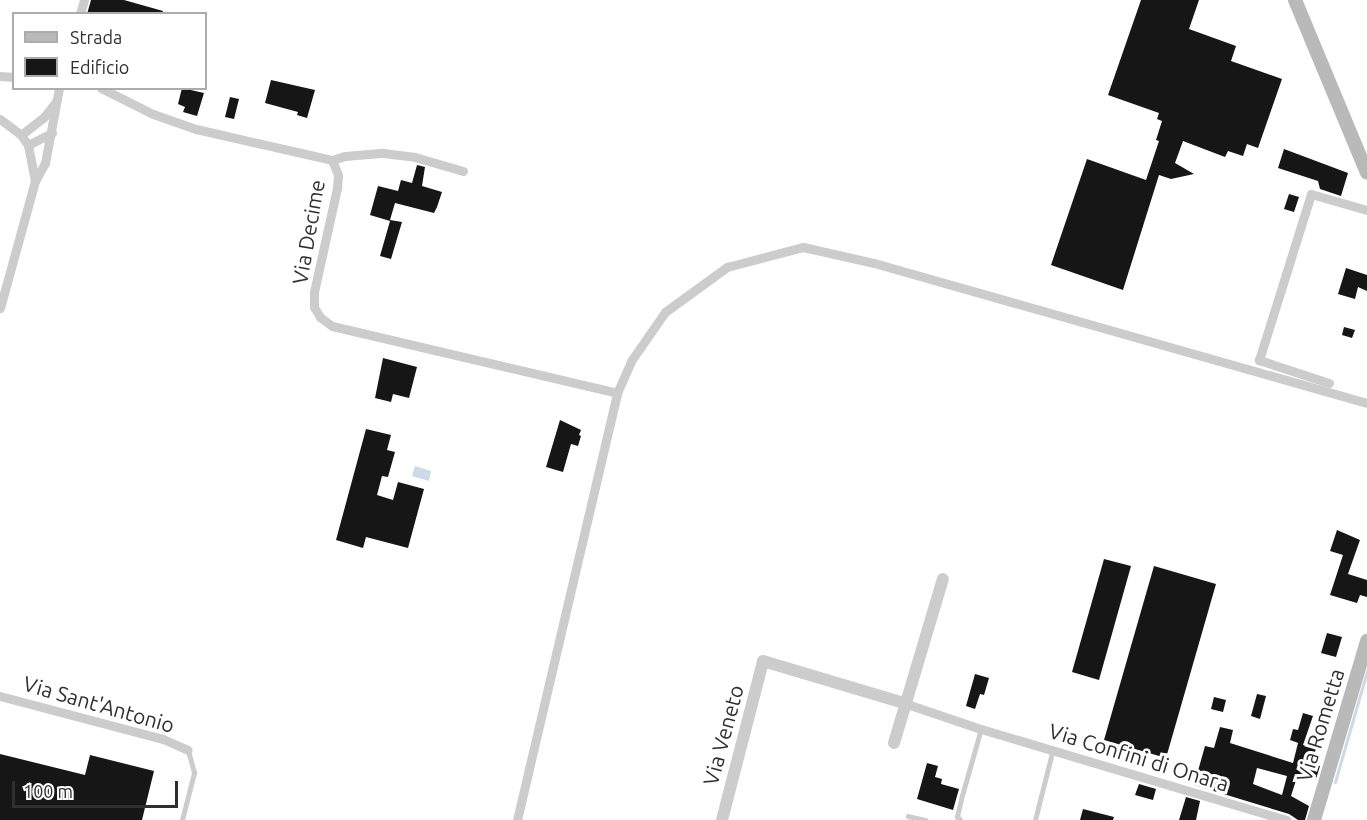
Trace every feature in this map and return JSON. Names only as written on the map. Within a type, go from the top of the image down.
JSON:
[{"type":"main road","points":[[1295,0],[1367,171]]},
{"type":"main road","name":"Via Rometta","points":[[1314,820],[1367,641]]},
{"type":"street","name":"Via Decime","points":[[105,90],[153,114],[196,129],[332,160],[338,175],[337,188],[314,292],[314,307],[320,317],[332,326],[617,393]]},
{"type":"street","points":[[0,308],[35,181],[45,163],[58,93]]},
{"type":"street","points":[[21,135],[52,109],[58,93]]},
{"type":"street","points":[[0,119],[21,135],[28,145],[35,181]]},
{"type":"street","points":[[28,145],[52,133]]},
{"type":"street","points":[[332,160],[345,156],[383,153],[415,157],[463,171]]},
{"type":"street","points":[[1329,383],[1259,360],[1311,194],[1367,210]]},
{"type":"street","points":[[517,820],[617,393],[631,361],[665,312],[727,267],[803,247],[874,263],[1367,403]]},
{"type":"street","points":[[894,743],[904,703],[943,579]]},
{"type":"street","name":"Via Veneto","points":[[722,820],[763,661],[904,703]]},
{"type":"street","name":"Via Sant'Antonio","points":[[0,696],[163,739],[188,750]]},
{"type":"street","name":"Via Confini di Onara","points":[[904,703],[981,729],[1287,820]]},
{"type":"lane","points":[[960,820],[957,817],[961,799],[981,729]]},
{"type":"lane","points":[[1035,820],[1053,749]]},
{"type":"lane","name":"Via Sant'Antonio","points":[[182,820],[194,773],[188,750]]},
{"type":"lane","points":[[908,816],[926,820]]},
{"type":"water","points":[[415,466],[431,471],[429,481],[412,476]]},
{"type":"building","points":[[91,0],[124,0],[163,11],[163,12],[88,12]]},
{"type":"building","points":[[1141,0],[1199,0],[1189,29],[1236,46],[1231,61],[1282,79],[1258,148],[1247,144],[1243,156],[1228,151],[1225,157],[1183,141],[1175,163],[1194,174],[1171,179],[1159,175],[1123,290],[1051,265],[1087,159],[1146,180],[1159,141],[1156,140],[1162,121],[1157,119],[1159,113],[1108,95]]},
{"type":"building","points":[[271,80],[315,90],[307,118],[297,115],[298,112],[265,103]]},
{"type":"building","points":[[182,90],[204,93],[197,116],[183,112],[185,107],[178,104]]},
{"type":"building","points":[[230,97],[239,99],[234,119],[225,117]]},
{"type":"building","points":[[1284,149],[1348,173],[1341,196],[1320,189],[1318,181],[1278,168]]},
{"type":"building","points":[[417,165],[425,167],[422,186],[442,192],[437,207],[434,213],[395,203],[390,220],[402,222],[391,259],[380,256],[390,221],[370,215],[378,186],[398,191],[401,180],[412,183]]},
{"type":"building","points":[[1289,194],[1299,197],[1294,212],[1284,209]]},
{"type":"building","points":[[1346,268],[1367,275],[1367,291],[1358,287],[1355,299],[1338,294]]},
{"type":"building","points":[[1344,327],[1355,330],[1352,338],[1342,335]]},
{"type":"building","points":[[383,358],[417,367],[409,398],[393,394],[391,402],[375,398]]},
{"type":"building","points":[[560,420],[581,430],[578,446],[571,444],[563,472],[546,467]]},
{"type":"building","points":[[366,429],[391,435],[387,450],[395,452],[388,477],[382,476],[377,495],[393,500],[398,482],[424,489],[408,548],[366,537],[363,548],[336,540]]},
{"type":"building","points":[[1337,530],[1360,540],[1348,574],[1367,580],[1367,597],[1360,595],[1357,603],[1330,595],[1343,555],[1330,551]]},
{"type":"building","points":[[1104,559],[1131,566],[1099,680],[1072,672]]},
{"type":"building","points":[[1154,566],[1216,584],[1166,758],[1104,740]]},
{"type":"building","points":[[1327,633],[1342,637],[1336,657],[1321,653]]},
{"type":"building","points":[[975,674],[989,678],[984,695],[980,694],[975,709],[966,706]]},
{"type":"building","points":[[1257,694],[1266,696],[1260,719],[1251,716]]},
{"type":"building","points":[[1214,697],[1226,700],[1223,712],[1211,709]]},
{"type":"building","points":[[1303,713],[1313,716],[1303,745],[1316,748],[1312,764],[1320,766],[1316,779],[1298,774],[1291,796],[1309,806],[1305,820],[1298,820],[1289,814],[1194,785],[1205,746],[1214,748],[1220,727],[1233,730],[1230,743],[1293,763],[1298,743],[1301,744],[1290,740],[1293,729],[1298,730]],"holes":[[[1257,768],[1287,776],[1282,795],[1253,784]]]},
{"type":"building","points":[[0,754],[85,775],[90,755],[154,771],[142,820],[0,820]]},
{"type":"building","points":[[927,763],[938,766],[935,777],[942,779],[941,784],[959,789],[953,810],[917,799]]},
{"type":"building","points":[[1139,784],[1156,789],[1153,800],[1135,795]]},
{"type":"building","points":[[1186,797],[1200,801],[1196,820],[1179,820]]},
{"type":"building","points":[[1083,809],[1114,817],[1113,820],[1080,820]]},
{"type":"waterway","points":[[1335,782],[1367,671]]}]
